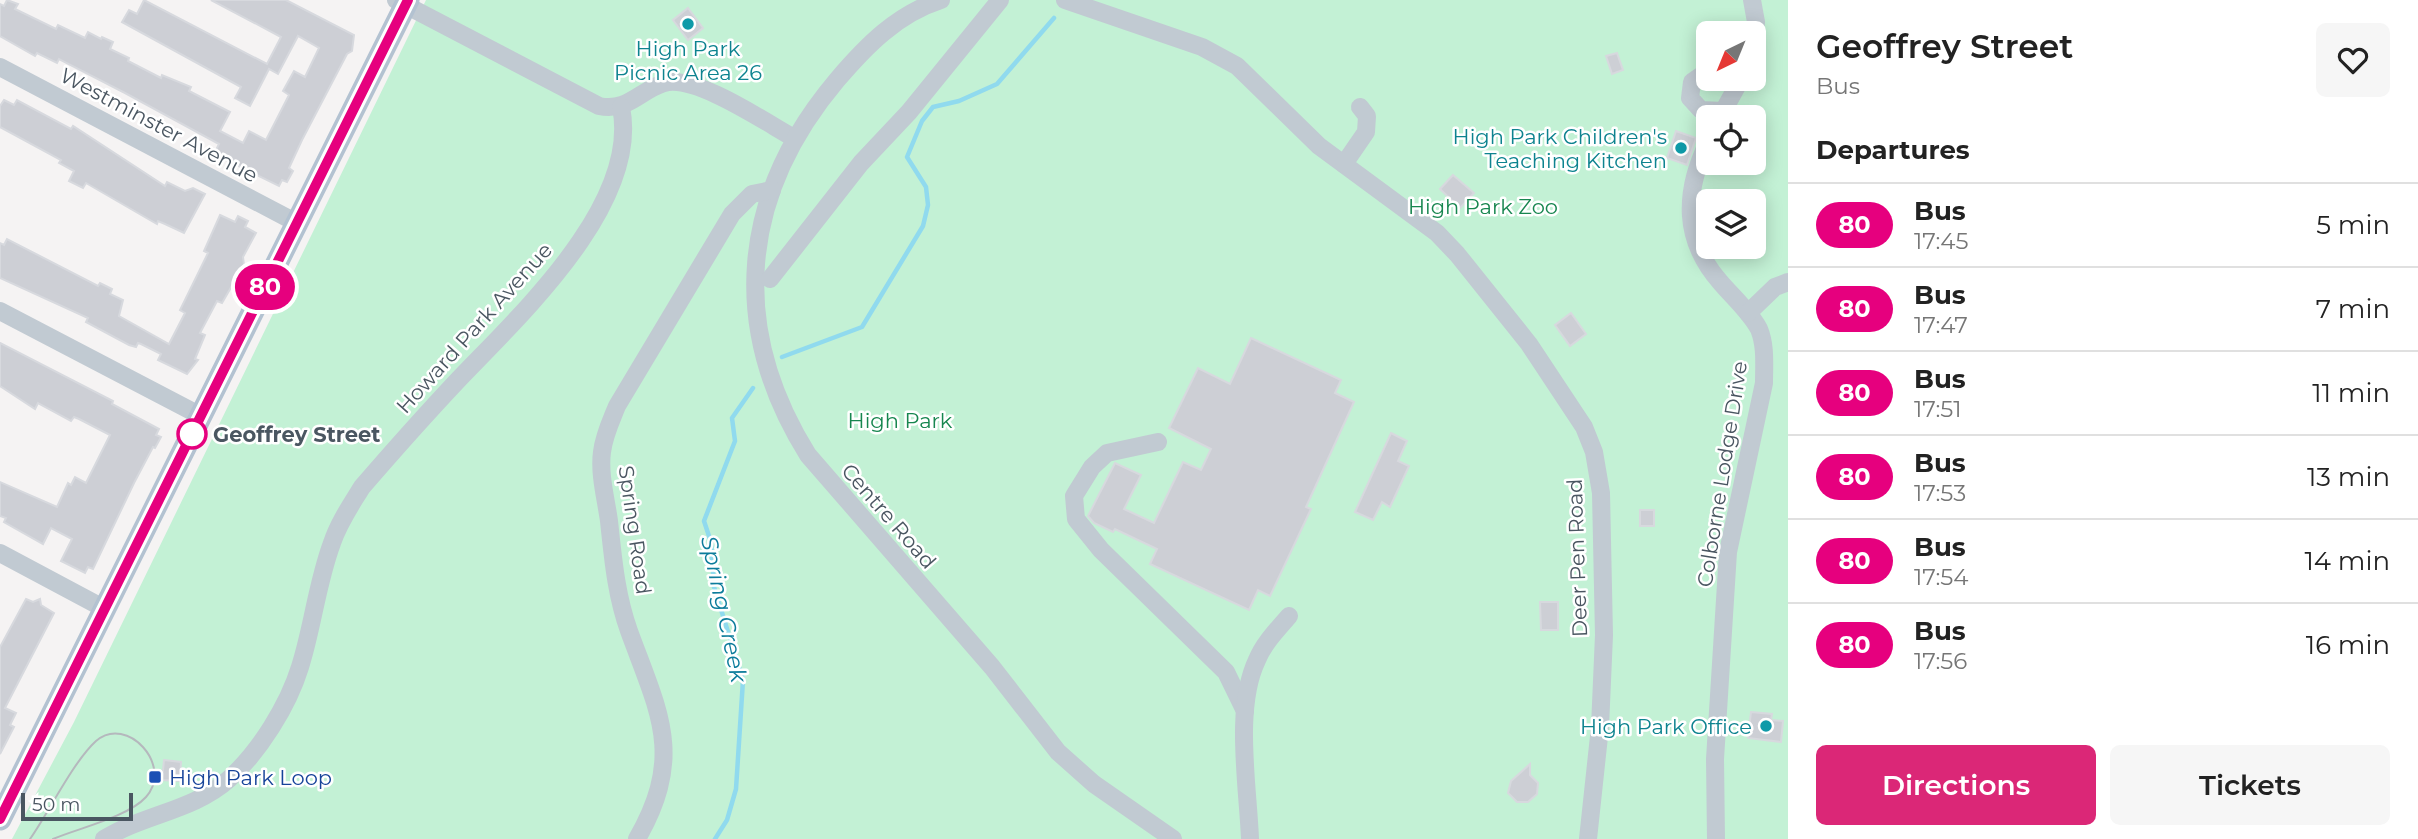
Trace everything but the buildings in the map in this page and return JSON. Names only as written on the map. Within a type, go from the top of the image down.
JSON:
[{"type":"main road","points":[[0,819],[6,794],[105,609],[297,223],[403,2]]},
{"type":"street","points":[[403,2],[592,103],[621,107],[664,83],[687,83],[794,138],[811,111],[869,44],[907,15],[941,0]]},
{"type":"street","points":[[770,279],[861,163],[909,112],[1000,0]]},
{"type":"street","name":"Deer Pen Road","points":[[1065,0],[1095,4],[1223,57],[1252,78],[1319,146],[1437,233],[1457,254],[1528,344],[1591,440],[1601,493],[1604,635],[1600,727],[1588,839]]},
{"type":"street","points":[[1752,0],[1756,21]]},
{"type":"street","name":"Westminster Avenue","points":[[0,67],[297,223]]},
{"type":"street","points":[[1696,79],[1692,82],[1690,98],[1696,105]]},
{"type":"street","name":"Howard Park Avenue","points":[[104,839],[200,800],[229,778],[258,744],[283,705],[300,667],[331,544],[341,520],[362,487],[555,276],[583,237],[615,171],[622,142],[621,107]]},
{"type":"street","points":[[1344,164],[1366,132],[1367,116],[1360,107]]},
{"type":"street","name":"Centre Road","points":[[794,138],[772,190],[758,243],[757,319],[766,370],[797,437],[823,474],[992,667],[1058,751],[1094,784],[1174,839]]},
{"type":"street","name":"Colborne Lodge Drive","points":[[1697,175],[1690,194],[1690,227],[1697,248],[1711,272],[1748,313],[1762,338],[1764,383],[1728,552],[1715,759],[1716,839]]},
{"type":"street","name":"Spring Road","points":[[637,839],[651,815],[663,777],[664,735],[658,705],[629,630],[617,583],[601,455],[606,433],[617,407],[732,214],[752,194],[772,190]]},
{"type":"street","points":[[1748,313],[1775,287],[1788,282]]},
{"type":"street","points":[[0,311],[201,416]]},
{"type":"street","points":[[1158,442],[1107,453],[1092,467],[1074,496],[1076,519],[1101,550],[1226,672],[1245,711]]},
{"type":"street","points":[[0,554],[105,609]]},
{"type":"street","points":[[1250,839],[1245,711],[1248,684],[1257,659],[1289,616]]},
{"type":"green space","name":"High Park","points":[[426,0],[1788,0],[1788,839],[12,839],[74,722]]},
{"type":"waterway","name":"Spring Creek","points":[[782,357],[862,327],[923,226],[928,205],[926,187],[907,157],[922,121],[933,107],[959,101],[997,84],[1054,18]]},
{"type":"waterway","name":"Spring Creek","points":[[715,839],[727,820],[736,789],[743,680],[714,587],[711,542],[704,521],[735,441],[732,418],[753,388]]},
{"type":"tram line","points":[[30,839],[70,774],[96,741],[108,734],[121,734],[143,747],[151,759],[154,771],[153,785],[146,797],[116,816],[53,839]]},
{"type":"bus line","name":"80","points":[[0,819],[408,0]]},
{"type":"place","name":"High Park Picnic Area 26","points":[[688,24]]},
{"type":"place","name":"High Park Children's Teaching Kitchen","points":[[1681,148]]},
{"type":"place","name":"Geoffrey Street","points":[[192,434]]},
{"type":"place","name":"High Park Office","points":[[1766,726]]},
{"type":"place","name":"High Park Loop","points":[[155,777]]},
{"type":"park label","name":"High Park Zoo","points":[[1483,206]]}]
